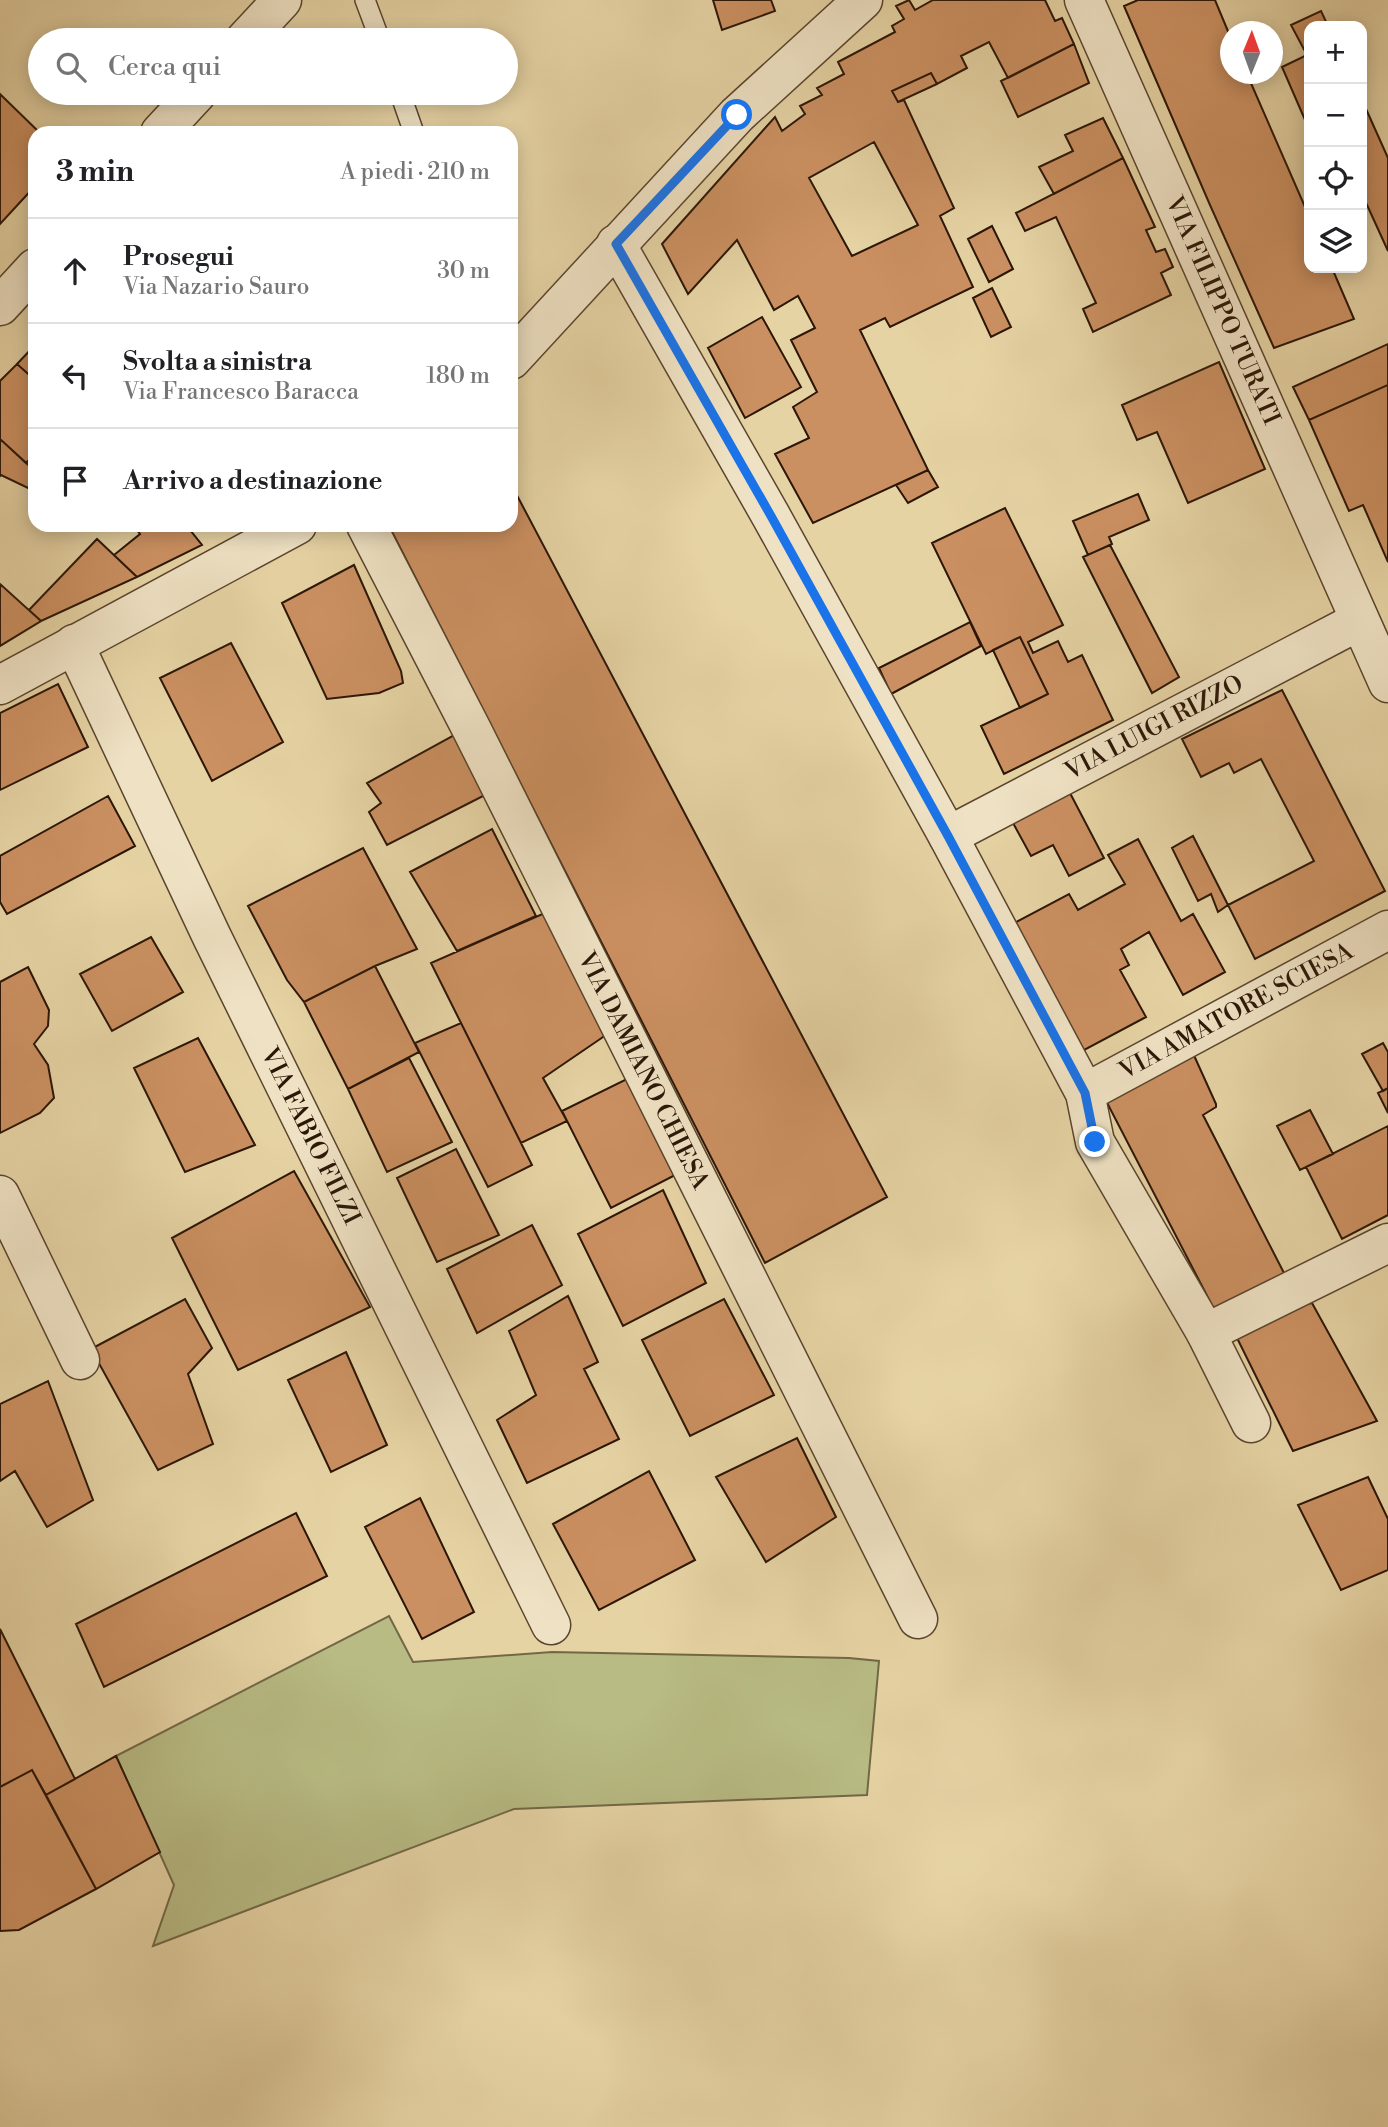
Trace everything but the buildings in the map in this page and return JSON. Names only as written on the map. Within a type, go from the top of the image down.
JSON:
[{"type":"street","points":[[518,352],[737,115],[863,0]]},
{"type":"street","name":"VIA FILIPPO TURATI","points":[[1084,0],[1388,684]]},
{"type":"street","points":[[166,126],[186,105]]},
{"type":"street","points":[[616,244],[771,516],[948,836],[1085,1093],[1095,1142],[1206,1333],[1251,1423]]},
{"type":"street","points":[[0,306],[28,276]]},
{"type":"street","points":[[0,685],[284,532]]},
{"type":"street","name":"VIA DAMIANO CHIESA","points":[[370,532],[918,1619]]},
{"type":"street","name":"VIA LUIGI RIZZO","points":[[948,836],[1360,621]]},
{"type":"street","name":"VIA FABIO FILZI","points":[[74,644],[212,937],[551,1625]]},
{"type":"street","name":"VIA AMATORE SCIESA","points":[[1085,1093],[1388,930]]},
{"type":"street","points":[[0,1195],[80,1360]]},
{"type":"street","points":[[1206,1333],[1388,1243]]},
{"type":"lane","points":[[365,0],[376,28]]},
{"type":"lane","points":[[404,105],[412,126]]},
{"type":"green space","points":[[389,1616],[413,1662],[552,1652],[849,1658],[879,1661],[867,1795],[514,1809],[153,1946],[174,1885],[116,1756]]},
{"type":"route","points":[[737,115],[616,244],[771,516],[948,836],[1085,1093],[1095,1142]]}]
